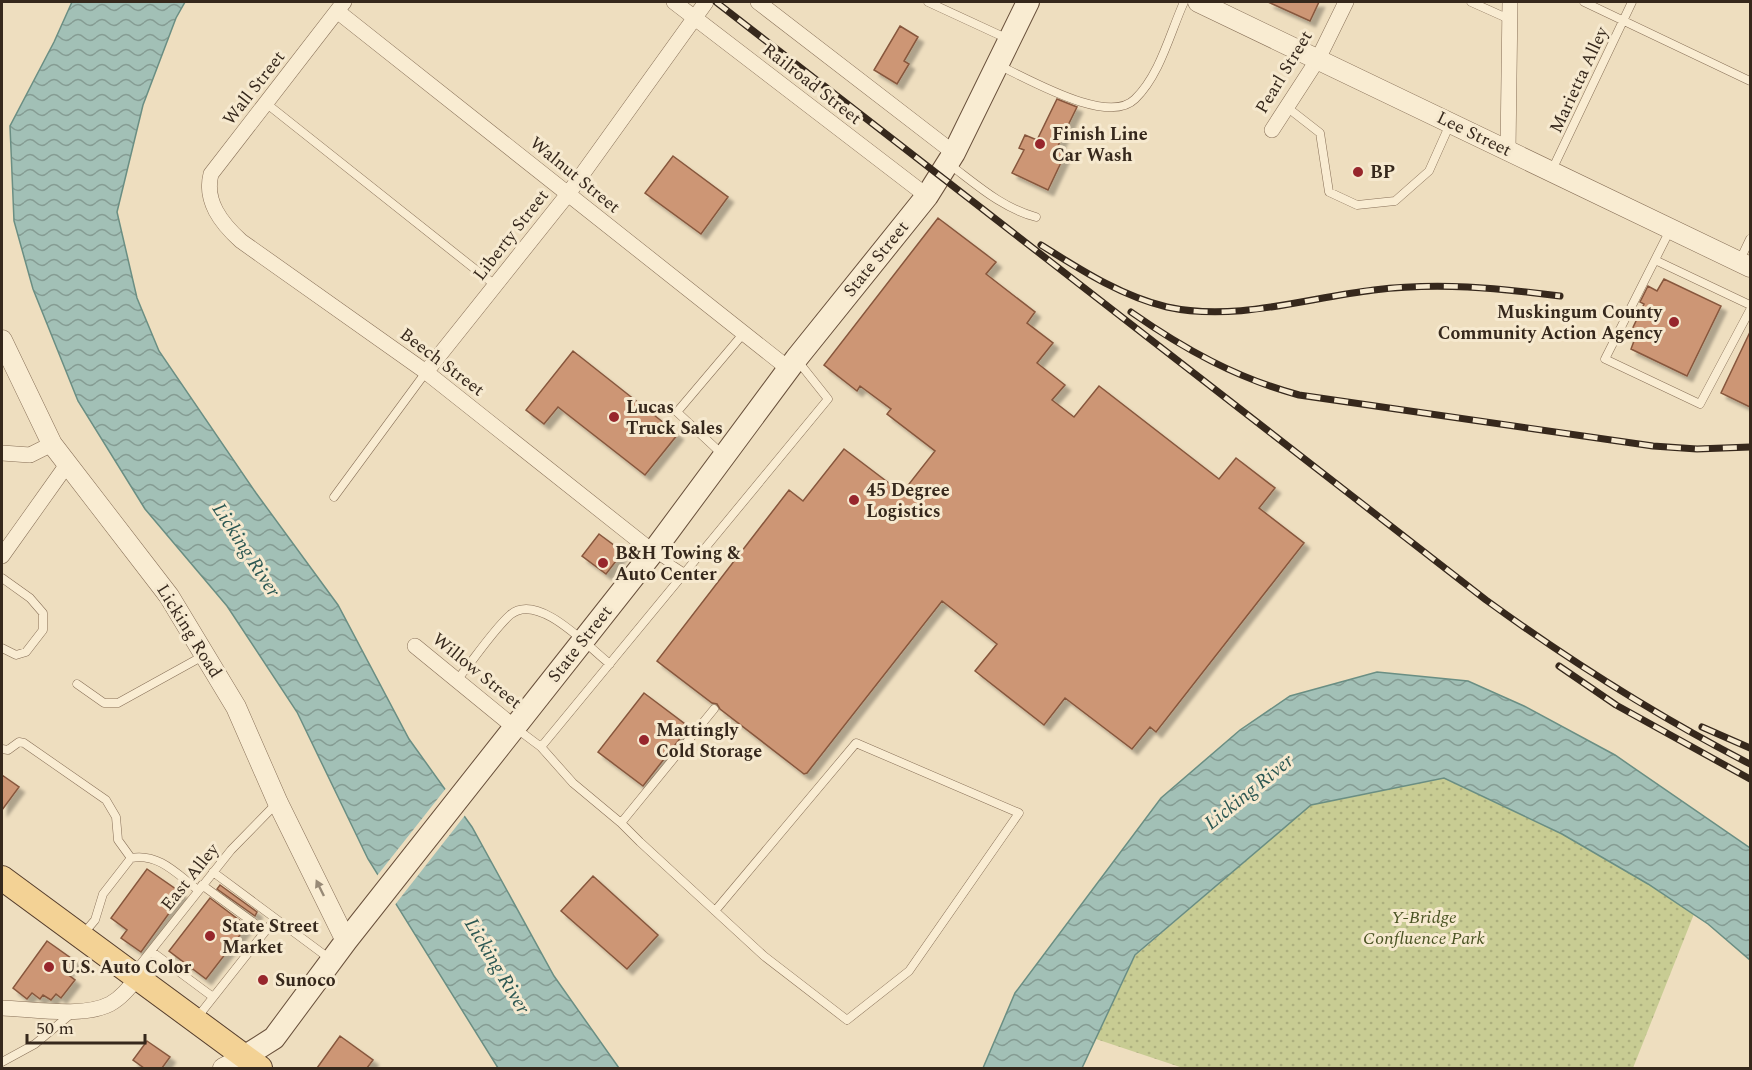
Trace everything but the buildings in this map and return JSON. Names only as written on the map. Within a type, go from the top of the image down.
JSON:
[{"type":"main road","name":"State Street","points":[[242,1065],[274,1038],[331,960],[653,552],[793,364],[927,196],[951,158],[1028,2]]},
{"type":"main road","points":[[2,878],[195,1021],[242,1065]]},
{"type":"street","name":"Railroad Street","points":[[674,2],[927,196]]},
{"type":"street","name":"Liberty Street","points":[[426,372],[568,194],[696,19],[705,2]]},
{"type":"street","name":"Railroad Street","points":[[758,2],[951,158]]},
{"type":"street","name":"Lee Street","points":[[1198,2],[1745,265]]},
{"type":"street","name":"Pearl Street","points":[[1272,130],[1318,59],[1346,2]]},
{"type":"street","points":[[1508,150],[1510,2]]},
{"type":"street","name":"Wall Street","points":[[211,202],[209,182],[211,174],[340,6]]},
{"type":"street","name":"Walnut Street","points":[[340,6],[568,194],[743,334],[793,364]]},
{"type":"street","name":"Beech Street","points":[[211,202],[224,226],[241,241],[426,372],[653,552]]},
{"type":"street","name":"Licking Road","points":[[2,340],[52,444],[66,466],[169,596],[236,707],[278,803],[352,934]]},
{"type":"street","points":[[2,453],[30,454],[52,444]]},
{"type":"street","points":[[2,556],[66,466]]},
{"type":"street","name":"Willow Street","points":[[415,646],[514,727]]},
{"type":"street","points":[[2,1008],[88,1011],[109,1005],[121,996],[135,976]]},
{"type":"lane","points":[[928,2],[1009,40]]},
{"type":"lane","points":[[997,64],[1089,106],[1125,107],[1136,99],[1155,71],[1184,2]]},
{"type":"lane","points":[[1472,2],[1509,19]]},
{"type":"lane","points":[[1584,2],[1750,81]]},
{"type":"lane","name":"Marietta Alley","points":[[1552,171],[1632,2]]},
{"type":"lane","points":[[267,104],[495,285]]},
{"type":"lane","points":[[1288,108],[1320,133],[1329,192],[1357,205],[1395,201],[1429,171],[1451,123]]},
{"type":"lane","points":[[951,158],[991,196],[1019,213],[1036,218]]},
{"type":"lane","points":[[1671,229],[1605,359],[1700,404],[1750,310]]},
{"type":"lane","points":[[1745,265],[1750,239]]},
{"type":"lane","points":[[1655,260],[1750,305]]},
{"type":"lane","points":[[725,456],[677,412],[743,334]]},
{"type":"lane","points":[[541,747],[828,399],[793,364]]},
{"type":"lane","points":[[334,496],[426,372]]},
{"type":"lane","points":[[653,552],[683,572]]},
{"type":"lane","points":[[2,578],[30,598],[44,613],[43,630],[26,652],[16,655],[2,648]]},
{"type":"lane","points":[[457,680],[510,614],[524,608],[543,610],[609,664]]},
{"type":"lane","points":[[77,684],[104,703],[118,703],[205,655]]},
{"type":"lane","points":[[621,823],[714,709]]},
{"type":"lane","points":[[514,727],[541,747],[573,783],[621,823],[715,911],[764,956],[847,1020],[909,970],[1019,813],[856,743],[715,911]]},
{"type":"lane","points":[[2,749],[8,750],[20,742],[24,743],[106,800],[116,817],[118,840],[131,858]]},
{"type":"lane","name":"East Alley","points":[[135,976],[151,951],[200,887],[231,850],[278,803]]},
{"type":"lane","points":[[81,937],[94,920],[103,894],[131,858],[143,856],[158,860],[265,931]]},
{"type":"lane","points":[[213,872],[331,960]]},
{"type":"lane","points":[[195,1021],[275,919]]},
{"type":"lane","points":[[151,951],[213,997]]},
{"type":"lane","points":[[2,1062],[35,1044],[75,1011]]},
{"type":"green space","name":"Y-Bridge Confluence Park","points":[[1444,778],[1562,834],[1648,884],[1694,914],[1633,1068],[1183,1068],[1096,1039],[1135,956],[1311,805]]},
{"type":"water","name":"Licking River","points":[[72,2],[185,2],[176,18],[143,105],[117,212],[137,298],[159,351],[256,493],[338,605],[409,739],[472,827],[554,976],[619,1068],[498,1068],[368,859],[297,712],[227,606],[145,509],[78,401],[33,289],[14,221],[10,126]]},
{"type":"water","name":"Licking River","points":[[1377,672],[1468,681],[1524,706],[1615,755],[1750,848],[1750,960],[1708,924],[1648,884],[1562,834],[1444,778],[1311,805],[1135,955],[1082,1068],[983,1068],[1015,993],[1161,798],[1240,730],[1290,696]]},
{"type":"pier","points":[[447,787],[466,814],[394,906],[376,877]]},
{"type":"railway","points":[[716,2],[1486,600],[1615,687],[1681,727],[1750,764]]},
{"type":"railway","points":[[1041,245],[1117,289],[1167,307],[1193,311],[1245,310],[1374,290],[1421,286],[1490,288],[1560,296]]},
{"type":"railway","points":[[1131,312],[1211,361],[1254,380],[1299,395],[1653,446],[1697,449],[1750,447]]},
{"type":"railway","points":[[1559,666],[1616,705],[1750,779]]},
{"type":"railway","points":[[1702,727],[1750,748]]},
{"type":"place","name":"Finish Line Car Wash","points":[[1040,144]]},
{"type":"place","name":"BP","points":[[1358,172]]},
{"type":"place","name":"Muskingum County Community Action Agency","points":[[1674,322]]},
{"type":"place","name":"Lucas Truck Sales","points":[[614,417]]},
{"type":"place","name":"45 Degree Logistics","points":[[854,500]]},
{"type":"place","name":"B&H Towing & Auto Center","points":[[603,563]]},
{"type":"place","name":"Mattingly Cold Storage","points":[[644,740]]},
{"type":"place","name":"State Street Market","points":[[210,936]]},
{"type":"place","name":"U.S. Auto Color","points":[[49,967]]},
{"type":"place","name":"Sunoco","points":[[263,980]]}]
